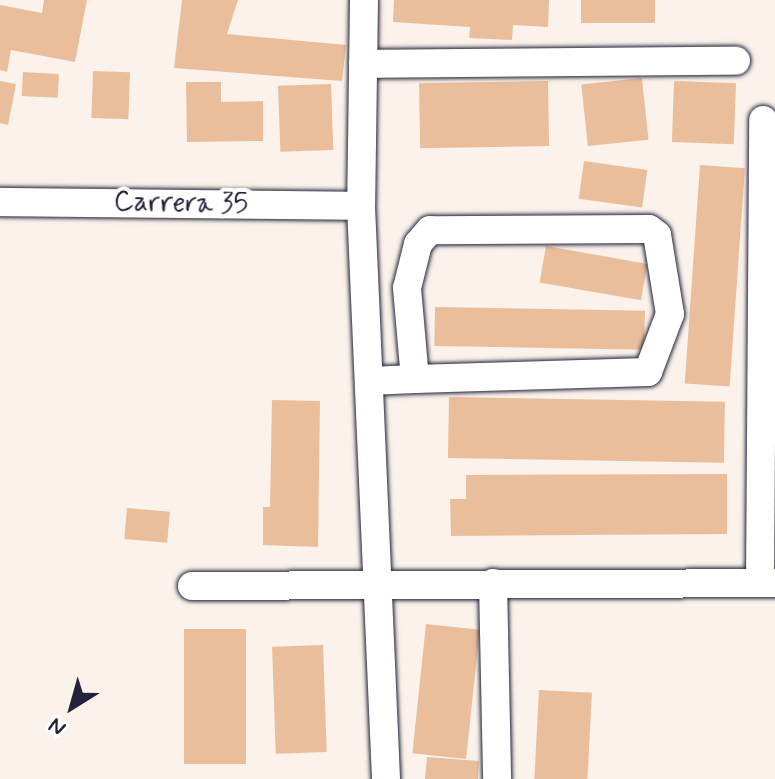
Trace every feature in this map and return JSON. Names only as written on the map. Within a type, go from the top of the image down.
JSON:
[{"type":"street","points":[[364,0],[361,206],[380,584],[386,779]]},
{"type":"street","points":[[363,64],[736,61]]},
{"type":"street","points":[[192,586],[768,583],[763,120]]},
{"type":"street","name":"Carrera 35","points":[[0,202],[361,206]]},
{"type":"street","points":[[369,381],[648,372],[670,314],[657,235],[649,229],[430,230],[418,244],[407,288],[415,379]]},
{"type":"street","points":[[493,583],[497,779]]},
{"type":"building","points":[[44,0],[87,0],[75,62],[11,50],[7,72],[0,70],[0,5],[42,13]]},
{"type":"building","points":[[182,0],[238,0],[227,34],[346,45],[342,81],[174,68]]},
{"type":"building","points":[[394,0],[549,0],[548,27],[513,25],[512,40],[469,38],[470,27],[393,22]]},
{"type":"building","points":[[581,0],[655,0],[655,23],[581,23]]},
{"type":"building","points":[[93,71],[130,72],[128,119],[91,118]]},
{"type":"building","points":[[23,72],[59,74],[58,98],[22,96]]},
{"type":"building","points":[[642,78],[648,140],[588,146],[581,84]]},
{"type":"building","points":[[0,81],[16,84],[8,125],[0,123]]},
{"type":"building","points":[[548,81],[549,146],[420,148],[419,83]]},
{"type":"building","points":[[674,81],[736,83],[734,144],[672,142]]},
{"type":"building","points":[[186,82],[221,82],[221,102],[263,101],[263,141],[187,142]]},
{"type":"building","points":[[331,84],[333,150],[280,152],[278,86]]},
{"type":"building","points":[[584,161],[647,170],[642,208],[579,199]]},
{"type":"building","points":[[700,165],[745,168],[730,387],[685,383]]},
{"type":"building","points":[[546,246],[647,264],[641,300],[540,282]]},
{"type":"building","points":[[435,307],[645,311],[644,350],[434,346]]},
{"type":"building","points":[[449,397],[725,402],[724,463],[448,458]]},
{"type":"building","points":[[272,400],[320,401],[318,547],[263,545],[263,507],[270,507]]},
{"type":"building","points":[[727,474],[727,534],[451,536],[450,499],[466,499],[466,475]]},
{"type":"building","points":[[127,508],[170,512],[167,543],[124,539]]},
{"type":"building","points":[[426,624],[480,630],[466,759],[412,753]]},
{"type":"building","points":[[184,629],[246,629],[246,764],[184,764]]},
{"type":"building","points":[[323,645],[327,752],[276,754],[272,647]]},
{"type":"building","points":[[539,690],[592,693],[587,779],[534,779]]},
{"type":"building","points":[[427,757],[479,761],[478,779],[425,779]]}]
